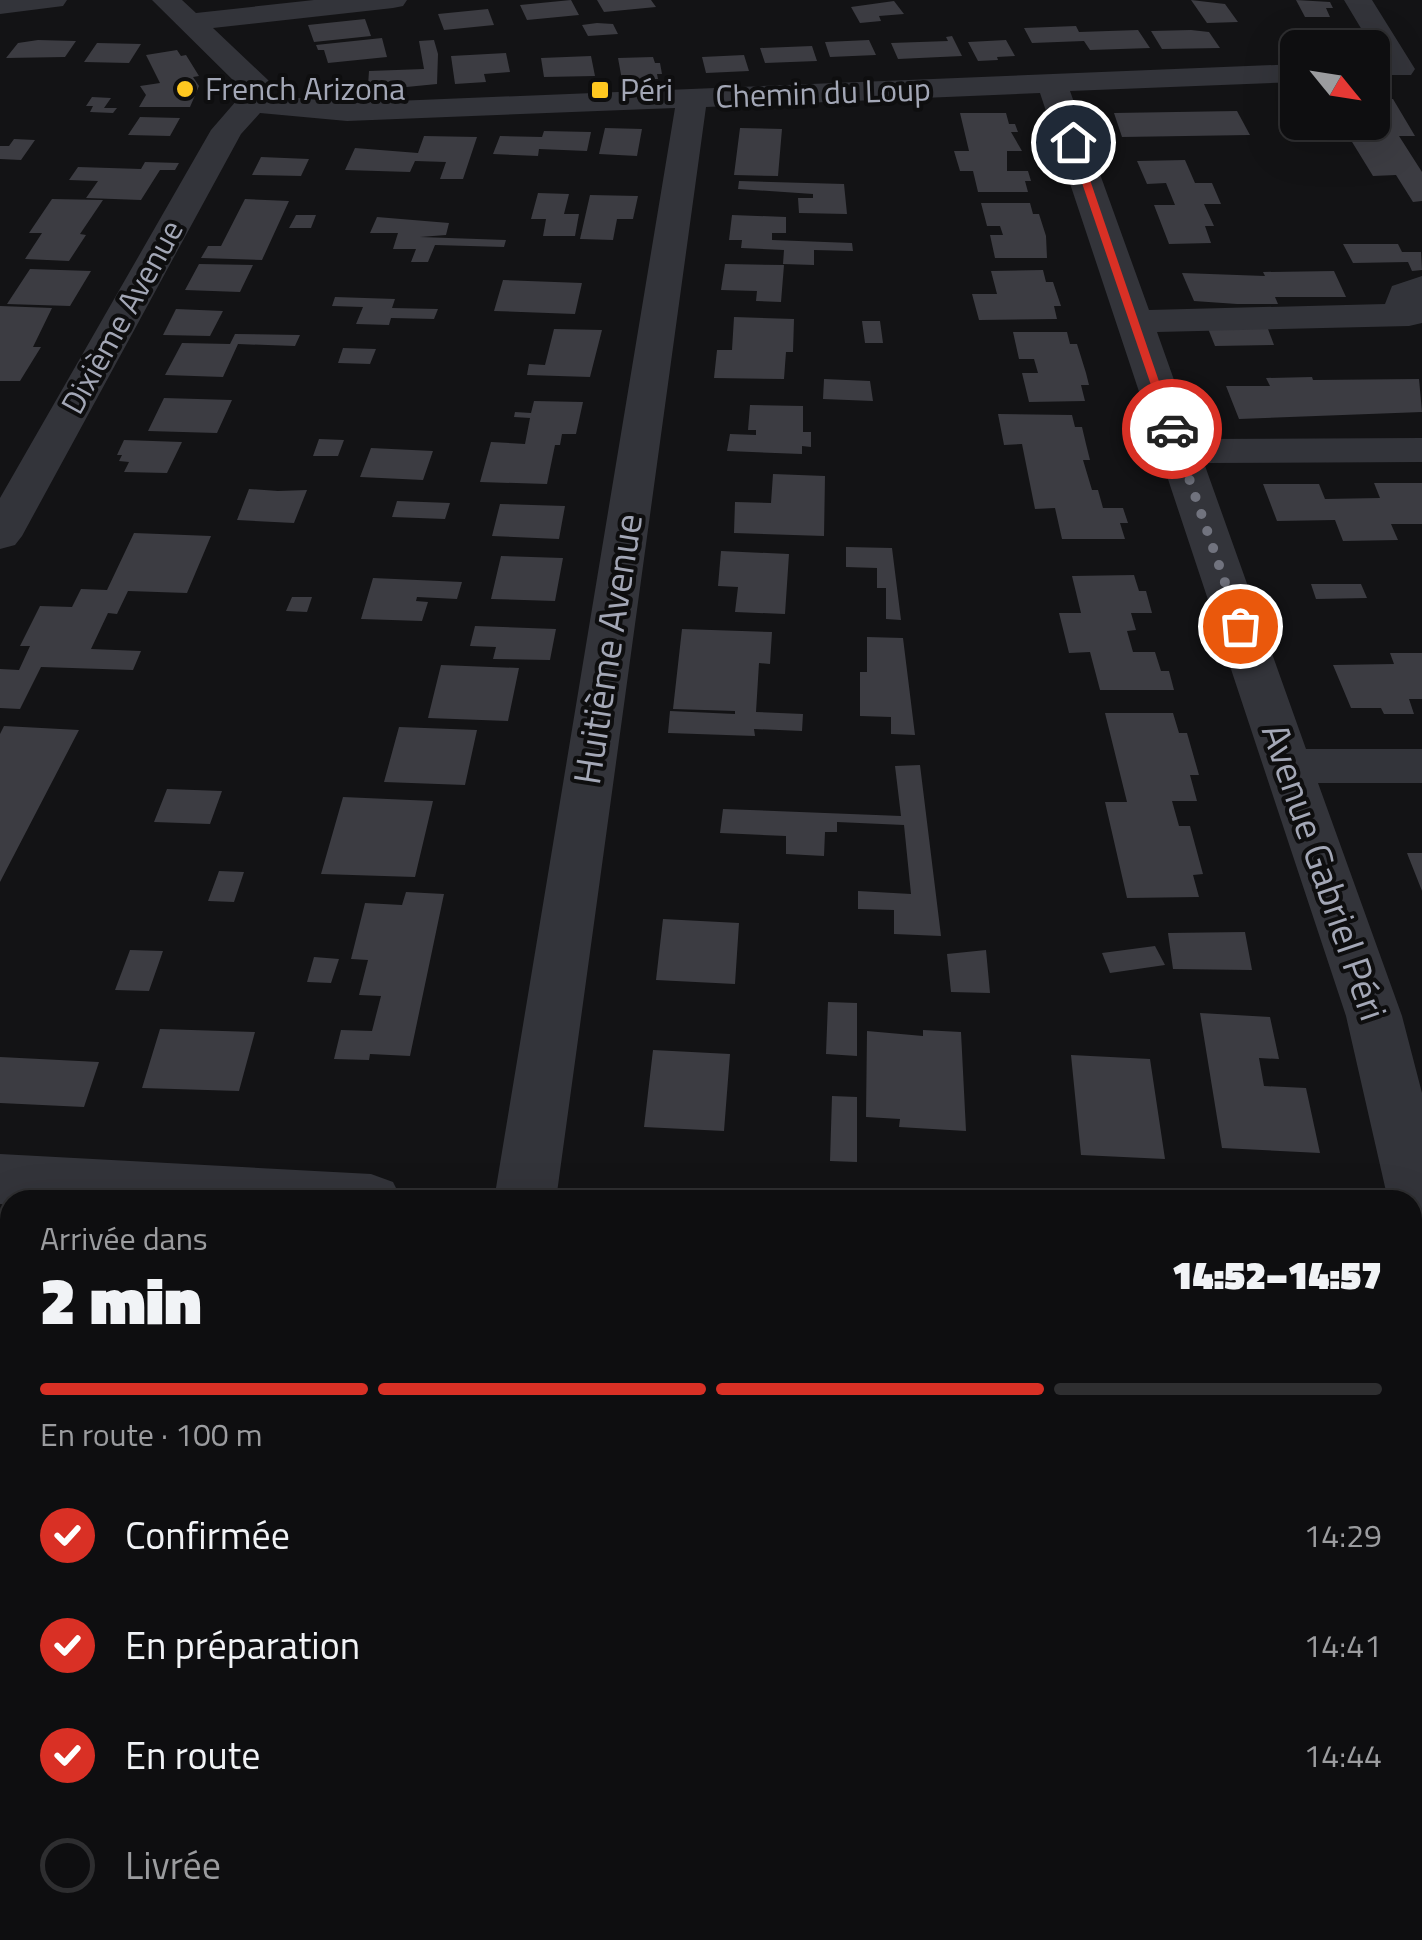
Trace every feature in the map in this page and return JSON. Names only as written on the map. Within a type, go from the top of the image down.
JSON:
[{"type":"street","points":[[0,5],[53,0]]},
{"type":"street","points":[[166,0],[258,86],[252,103]]},
{"type":"street","points":[[190,22],[392,0]]},
{"type":"street","points":[[1358,0],[1407,70]]},
{"type":"street","name":"Chemin du Loup","points":[[252,103],[347,112],[1280,74]]},
{"type":"street","name":"Avenue Gabriel Péri","points":[[1052,83],[1374,1016],[1417,1190]]},
{"type":"street","name":"Huitième Avenue","points":[[527,1190],[692,99]]},
{"type":"street","name":"Dixième Avenue","points":[[0,536],[227,130],[252,103]]},
{"type":"street","points":[[1136,321],[1416,301]]},
{"type":"street","points":[[1179,451],[1422,450]]},
{"type":"street","points":[[1288,766],[1422,766]]},
{"type":"street","points":[[0,1179],[194,1190]]},
{"type":"building","points":[[571,0],[579,15],[527,20],[520,5]]},
{"type":"building","points":[[597,0],[651,0],[656,7],[604,12]]},
{"type":"building","points":[[1191,0],[1225,4],[1238,22],[1207,23]]},
{"type":"building","points":[[1296,0],[1330,2],[1333,8],[1326,8],[1330,17],[1305,17]]},
{"type":"building","points":[[894,1],[904,14],[879,16],[881,21],[860,23],[851,7]]},
{"type":"building","points":[[488,9],[494,25],[444,30],[438,14]]},
{"type":"building","points":[[365,19],[371,36],[314,42],[308,25]]},
{"type":"building","points":[[613,24],[618,34],[588,36],[582,25]]},
{"type":"building","points":[[1076,26],[1079,32],[1138,30],[1150,48],[1090,50],[1084,41],[1032,43],[1024,28]]},
{"type":"building","points":[[1151,31],[1209,32],[1220,48],[1162,49]]},
{"type":"building","points":[[952,36],[962,56],[898,59],[891,43],[948,41],[946,37]]},
{"type":"building","points":[[382,38],[387,57],[328,63],[324,50],[318,50],[316,45]]},
{"type":"building","points":[[434,40],[438,54],[437,84],[386,89],[368,86],[369,71],[424,69],[419,41]]},
{"type":"building","points":[[869,40],[876,55],[830,57],[825,42]]},
{"type":"building","points":[[1006,40],[1015,56],[997,57],[998,60],[978,61],[968,42]]},
{"type":"building","points":[[76,41],[65,57],[6,58],[18,43]]},
{"type":"building","points":[[97,43],[141,44],[129,63],[84,62]]},
{"type":"building","points":[[812,46],[817,61],[765,63],[760,48]]},
{"type":"building","points":[[177,50],[181,56],[186,55],[199,76],[193,77],[199,86],[190,107],[139,107],[146,95],[140,86],[160,83],[146,55]]},
{"type":"building","points":[[506,53],[510,72],[484,74],[486,82],[455,84],[451,56]]},
{"type":"building","points":[[744,55],[749,71],[706,73],[702,57]]},
{"type":"building","points":[[591,56],[595,76],[544,77],[541,58]]},
{"type":"building","points":[[653,57],[655,63],[660,63],[662,74],[657,74],[658,79],[622,80],[618,58]]},
{"type":"building","points":[[92,97],[111,98],[104,108],[117,108],[113,113],[90,112],[93,106],[86,106]]},
{"type":"building","points":[[1393,99],[1415,136],[1399,136],[1422,172],[1422,201],[1413,202],[1396,175],[1373,176],[1351,140],[1390,140]]},
{"type":"building","points":[[1237,111],[1250,135],[1122,137],[1114,113]]},
{"type":"building","points":[[960,113],[1006,113],[1009,124],[1015,124],[1018,132],[1011,132],[1022,151],[1007,151],[1007,171],[1028,171],[1028,192],[978,192],[973,171],[960,171],[954,151],[969,151]]},
{"type":"building","points":[[140,117],[180,118],[170,136],[128,135]]},
{"type":"building","points":[[605,128],[642,129],[637,156],[599,154]]},
{"type":"building","points":[[740,128],[782,129],[778,176],[734,175]]},
{"type":"building","points":[[544,131],[591,132],[587,151],[539,149],[538,156],[493,154],[500,136],[542,137]]},
{"type":"building","points":[[424,136],[477,137],[463,179],[440,179],[446,162],[415,161],[410,172],[345,170],[355,148],[418,153]]},
{"type":"building","points":[[14,139],[35,140],[21,160],[0,159],[0,146],[9,146]]},
{"type":"building","points":[[261,157],[309,159],[301,176],[252,175]]},
{"type":"building","points":[[1185,160],[1195,183],[1212,183],[1221,204],[1204,204],[1214,226],[1205,226],[1211,243],[1169,244],[1154,205],[1175,205],[1166,183],[1147,184],[1137,161]]},
{"type":"building","points":[[145,162],[179,163],[175,170],[160,170],[141,200],[86,198],[98,181],[69,180],[78,167],[141,169]]},
{"type":"building","points":[[739,181],[844,184],[847,214],[799,213],[798,198],[813,198],[813,194],[738,189]]},
{"type":"building","points":[[538,193],[569,194],[564,214],[579,214],[575,236],[543,236],[546,219],[531,219]]},
{"type":"building","points":[[590,195],[638,196],[633,219],[617,219],[613,240],[580,239]]},
{"type":"building","points":[[52,199],[103,200],[80,234],[86,235],[69,261],[25,259],[42,233],[29,233]]},
{"type":"building","points":[[245,199],[289,201],[262,260],[201,258],[208,246],[221,246]]},
{"type":"building","points":[[981,203],[1030,203],[1033,214],[1039,214],[1046,236],[1047,258],[995,258],[990,235],[1003,235],[1000,226],[987,226]]},
{"type":"building","points":[[296,215],[316,215],[311,228],[289,228]]},
{"type":"building","points":[[732,215],[786,217],[786,233],[772,233],[772,240],[852,243],[853,251],[814,250],[814,265],[783,264],[784,250],[741,248],[742,240],[729,240]]},
{"type":"building","points":[[377,217],[449,223],[446,235],[420,237],[506,240],[504,247],[435,245],[428,262],[411,262],[416,249],[393,249],[398,233],[370,233]]},
{"type":"building","points":[[1343,244],[1398,244],[1402,252],[1421,252],[1422,270],[1412,271],[1408,262],[1353,263]]},
{"type":"building","points":[[199,264],[253,265],[240,292],[185,290]]},
{"type":"building","points":[[725,264],[784,265],[781,302],[756,301],[757,291],[721,290]]},
{"type":"building","points":[[30,269],[91,271],[70,306],[7,304]]},
{"type":"building","points":[[1043,270],[1046,282],[1053,282],[1061,306],[1054,306],[1057,319],[979,320],[972,294],[997,294],[991,271]]},
{"type":"building","points":[[1334,271],[1346,297],[1275,297],[1278,304],[1194,301],[1182,273],[1265,276],[1263,272]]},
{"type":"building","points":[[503,280],[582,283],[575,314],[494,311]]},
{"type":"building","points":[[335,297],[395,299],[392,308],[438,309],[434,319],[391,318],[389,325],[356,324],[363,307],[332,306]]},
{"type":"building","points":[[0,306],[52,308],[33,347],[41,347],[20,381],[0,381]]},
{"type":"building","points":[[176,309],[223,311],[210,336],[163,335]]},
{"type":"building","points":[[734,317],[794,319],[793,352],[786,352],[784,379],[714,378],[717,350],[732,350]]},
{"type":"building","points":[[862,321],[880,321],[883,343],[865,343]]},
{"type":"building","points":[[1207,326],[1268,329],[1274,345],[1215,346]]},
{"type":"building","points":[[554,329],[602,330],[590,377],[527,375],[529,364],[545,365]]},
{"type":"building","points":[[1013,332],[1067,332],[1070,344],[1077,344],[1086,373],[1089,385],[1081,385],[1085,401],[1029,402],[1022,373],[1038,373],[1034,359],[1019,359]]},
{"type":"building","points":[[235,334],[300,335],[295,346],[238,344],[223,377],[165,375],[182,343],[230,344]]},
{"type":"building","points":[[343,348],[376,349],[370,364],[338,363]]},
{"type":"building","points":[[1266,378],[1419,379],[1422,412],[1239,419],[1226,386],[1270,386]]},
{"type":"building","points":[[824,379],[870,381],[873,401],[823,399]]},
{"type":"building","points":[[164,398],[232,400],[217,433],[148,431]]},
{"type":"building","points":[[534,401],[583,402],[576,434],[562,434],[560,445],[555,445],[547,484],[480,482],[491,442],[525,444],[530,418],[514,417],[515,412],[531,413]]},
{"type":"building","points":[[750,405],[803,406],[803,432],[811,432],[811,447],[802,446],[802,454],[727,451],[730,434],[756,435],[756,430],[748,430]]},
{"type":"building","points":[[998,414],[1072,415],[1075,427],[1082,427],[1090,460],[1083,460],[1092,490],[1098,490],[1103,508],[1123,508],[1128,523],[1120,523],[1125,539],[1062,539],[1055,508],[1035,509],[1022,444],[1004,445]]},
{"type":"building","points":[[319,439],[344,440],[338,456],[313,456]]},
{"type":"building","points":[[124,440],[182,442],[167,473],[124,472],[129,462],[119,461],[122,455],[117,455]]},
{"type":"building","points":[[371,448],[433,451],[423,480],[360,477]]},
{"type":"building","points":[[773,474],[825,476],[824,536],[734,533],[735,502],[771,503]]},
{"type":"building","points":[[1374,483],[1422,483],[1422,524],[1391,524],[1398,540],[1343,541],[1335,520],[1277,521],[1263,484],[1319,484],[1325,499],[1380,498]]},
{"type":"building","points":[[249,489],[307,490],[294,523],[237,520]]},
{"type":"building","points":[[397,501],[450,503],[445,519],[392,517]]},
{"type":"building","points":[[500,504],[565,506],[559,539],[492,536]]},
{"type":"building","points":[[134,533],[211,536],[187,593],[128,591],[117,614],[108,613],[91,649],[141,651],[133,670],[41,667],[20,709],[0,708],[0,669],[19,670],[30,646],[20,646],[40,606],[72,607],[81,589],[107,590]]},
{"type":"building","points":[[846,547],[892,548],[901,620],[886,619],[886,588],[877,588],[877,568],[846,567]]},
{"type":"building","points":[[721,551],[789,554],[785,614],[735,612],[738,587],[718,586]]},
{"type":"building","points":[[501,556],[563,558],[555,601],[491,599]]},
{"type":"building","points":[[1134,575],[1139,591],[1146,591],[1152,613],[1131,613],[1136,630],[1127,631],[1133,652],[1155,652],[1161,671],[1169,671],[1174,690],[1100,690],[1090,652],[1069,653],[1059,613],[1081,613],[1072,576]]},
{"type":"building","points":[[373,578],[462,582],[457,599],[417,597],[416,601],[428,602],[422,621],[361,619]]},
{"type":"building","points":[[1311,584],[1361,584],[1367,598],[1316,599]]},
{"type":"building","points":[[292,597],[312,597],[307,612],[286,611]]},
{"type":"building","points":[[475,626],[556,629],[550,660],[493,659],[496,647],[470,646]]},
{"type":"building","points":[[682,629],[772,632],[770,664],[759,663],[756,712],[803,714],[802,731],[754,729],[755,736],[668,733],[670,711],[735,714],[673,709]]},
{"type":"building","points":[[867,637],[903,638],[915,735],[891,734],[891,717],[860,716],[860,672],[867,672]]},
{"type":"building","points":[[1390,653],[1422,653],[1422,699],[1409,699],[1414,714],[1351,708],[1333,665],[1394,664]]},
{"type":"building","points":[[441,665],[519,668],[508,721],[428,718]]},
{"type":"building","points":[[1105,713],[1173,713],[1179,733],[1187,733],[1199,775],[1190,775],[1197,801],[1172,801],[1179,826],[1190,826],[1203,874],[1193,875],[1199,897],[1127,898],[1105,802],[1127,802]]},
{"type":"building","points":[[4,726],[79,730],[0,882],[0,734]]},
{"type":"building","points":[[399,727],[477,730],[465,785],[384,782]]},
{"type":"building","points":[[920,765],[941,936],[894,934],[894,910],[858,909],[858,891],[911,894],[904,825],[837,822],[837,832],[825,832],[824,856],[786,854],[786,836],[720,833],[723,809],[901,816],[895,766]]},
{"type":"building","points":[[167,789],[222,791],[210,824],[154,822]]},
{"type":"building","points":[[343,797],[433,801],[415,877],[321,874]]},
{"type":"building","points":[[1407,853],[1422,853],[1422,891]]},
{"type":"building","points":[[219,871],[244,872],[234,902],[208,901]]},
{"type":"building","points":[[406,892],[444,894],[410,1056],[370,1054],[369,1060],[334,1059],[341,1030],[372,1031],[381,996],[359,995],[368,960],[351,959],[365,903],[402,905]]},
{"type":"building","points":[[663,919],[739,923],[735,984],[656,980]]},
{"type":"building","points":[[1245,932],[1252,970],[1173,969],[1168,933]]},
{"type":"building","points":[[1155,946],[1165,965],[1110,973],[1102,953]]},
{"type":"building","points":[[130,950],[163,951],[149,991],[115,990]]},
{"type":"building","points":[[986,950],[990,993],[951,992],[947,954]]},
{"type":"building","points":[[314,957],[339,959],[331,983],[307,982]]},
{"type":"building","points":[[828,1002],[857,1003],[857,1056],[826,1054]]},
{"type":"building","points":[[1200,1013],[1270,1017],[1279,1059],[1259,1058],[1264,1086],[1306,1088],[1320,1153],[1222,1148]]},
{"type":"building","points":[[160,1029],[255,1032],[239,1091],[142,1088]]},
{"type":"building","points":[[923,1030],[961,1032],[966,1131],[899,1127],[900,1119],[866,1117],[867,1031],[923,1036]]},
{"type":"building","points":[[653,1050],[730,1054],[724,1131],[644,1127]]},
{"type":"building","points":[[1071,1055],[1150,1059],[1165,1159],[1081,1155]]},
{"type":"building","points":[[0,1057],[99,1062],[84,1107],[0,1103]]},
{"type":"building","points":[[832,1096],[857,1097],[857,1162],[830,1161]]},
{"type":"way so far","points":[[1172,429],[1240,626]]},
{"type":"place","name":"French Arizona","points":[[185,89]]},
{"type":"place","name":"Péri","points":[[600,90]]},
{"type":"route","points":[[1073,142],[1172,429]]}]
